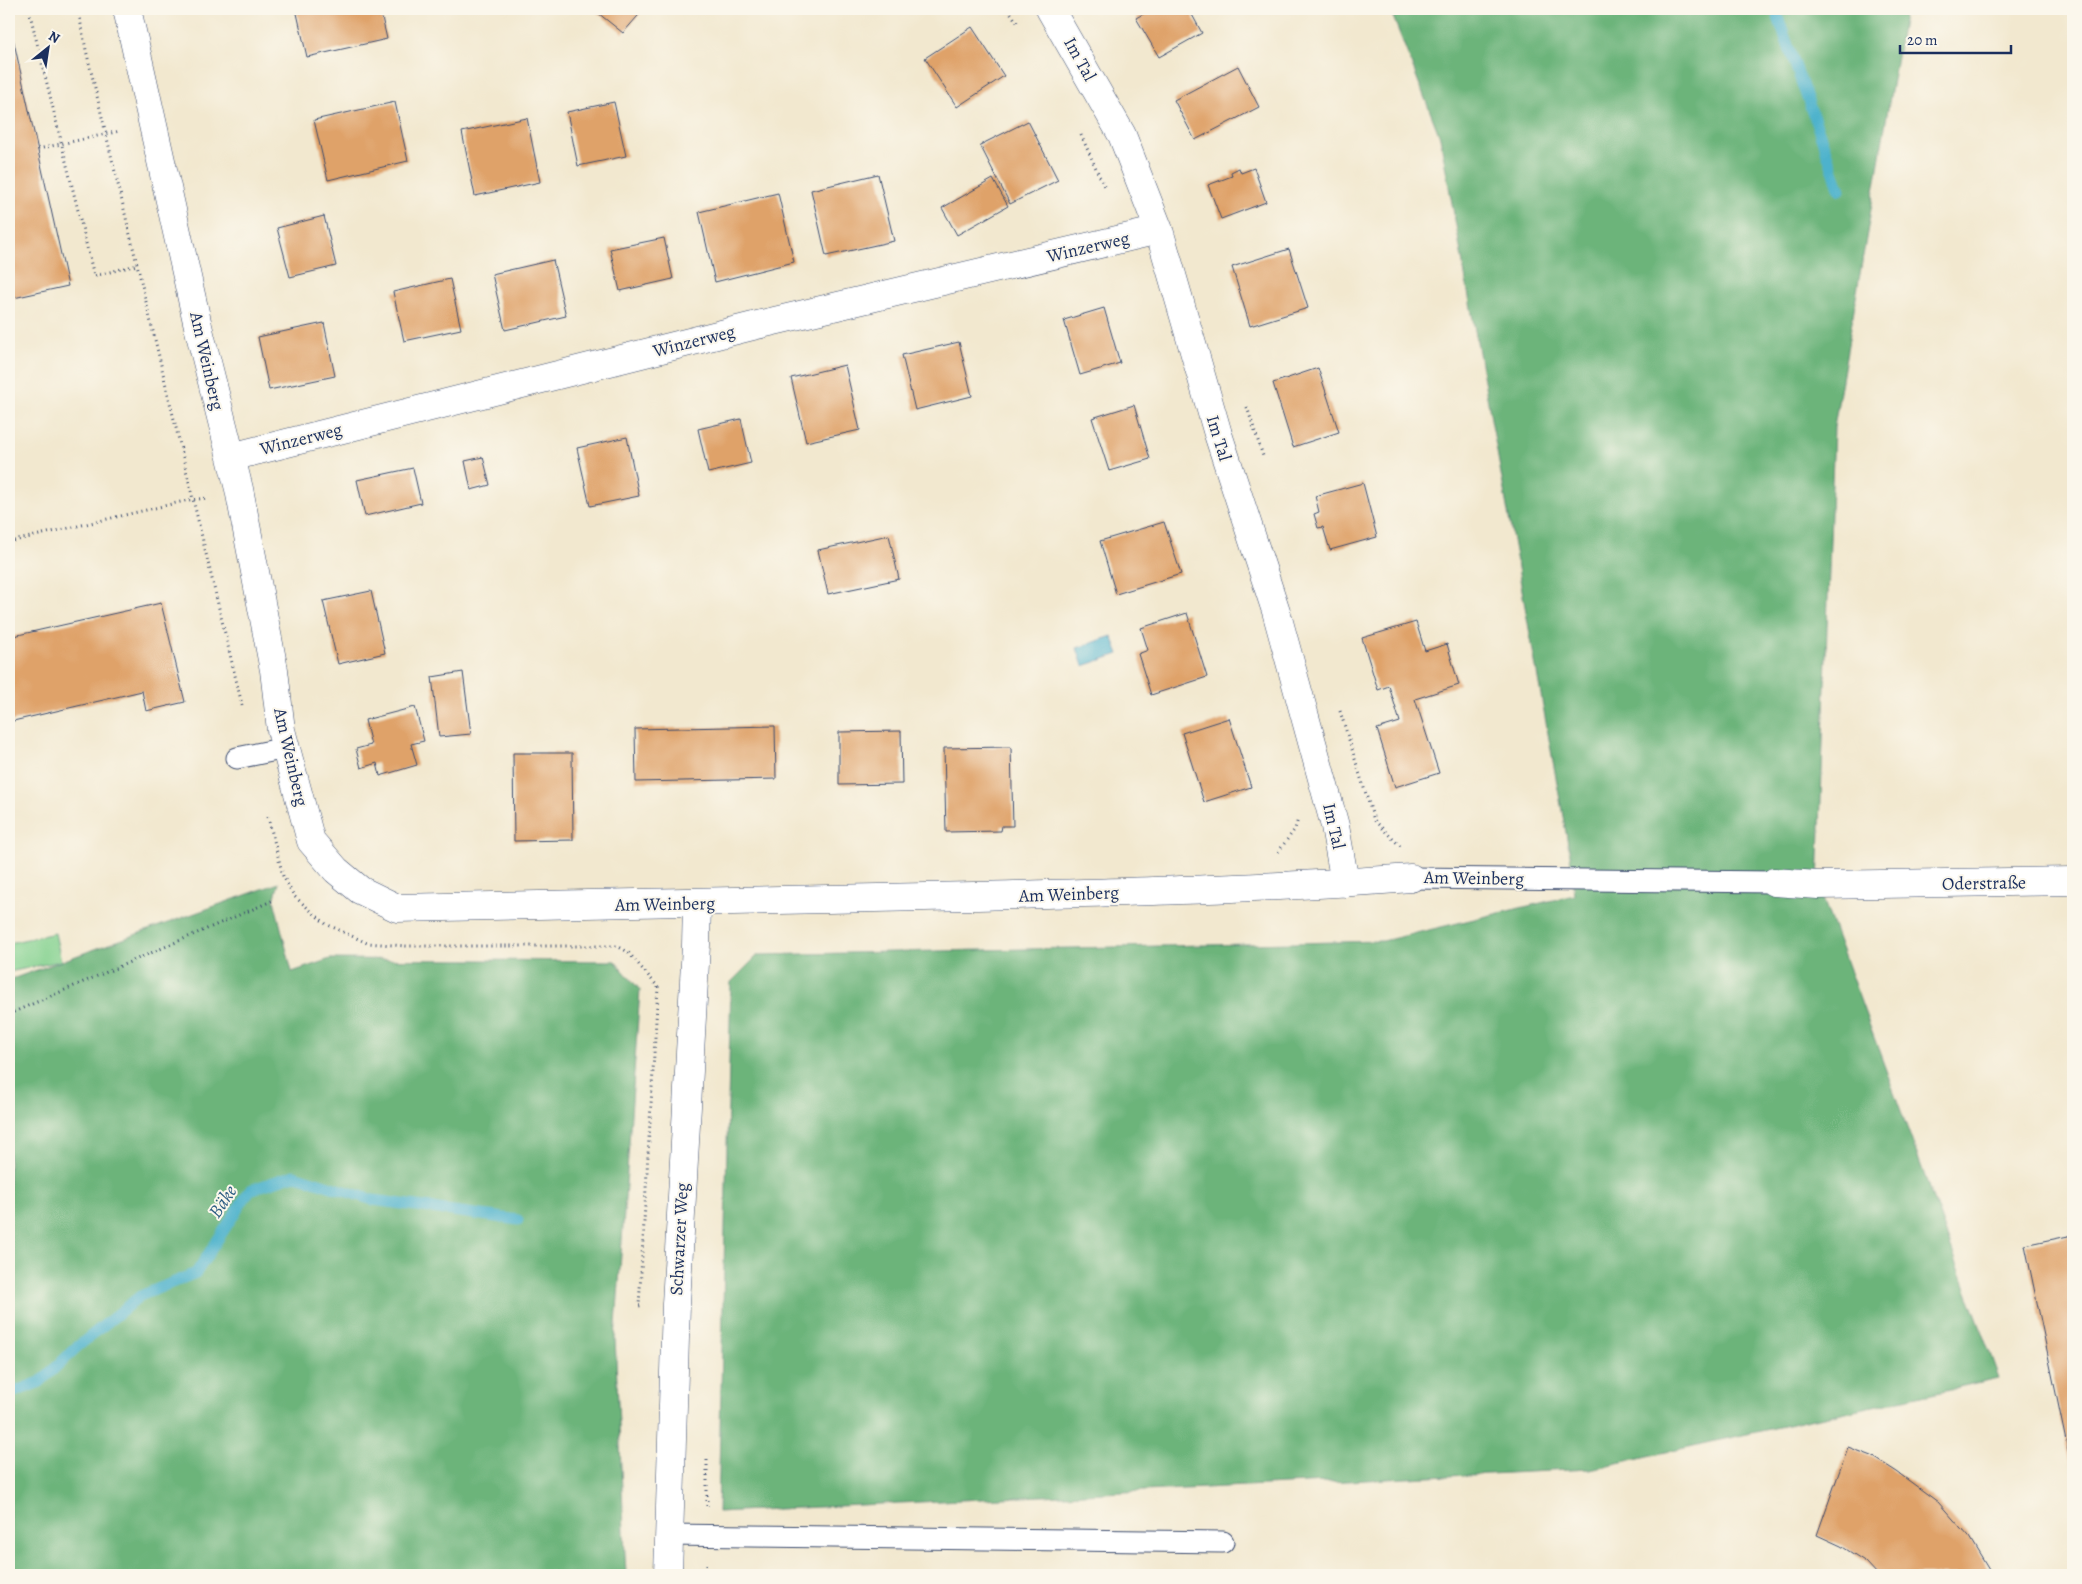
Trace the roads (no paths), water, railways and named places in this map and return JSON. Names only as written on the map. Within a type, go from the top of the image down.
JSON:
[{"type":"street","name":"Am Weinberg","points":[[126,9],[198,326],[239,489],[274,670],[281,730],[311,841],[336,870],[360,890],[397,908],[697,904],[1167,891],[1412,878]]},
{"type":"street","name":"Im Tal","points":[[1050,9],[1122,135],[1159,230],[1218,434],[1278,620],[1335,826],[1345,883]]},
{"type":"street","name":"Winzerweg","points":[[231,457],[744,328],[1159,230]]},
{"type":"street","name":"Oderstraße","points":[[1896,885],[2073,881]]},
{"type":"street","name":"Am Weinberg","points":[[1774,882],[1818,885],[1896,885]]},
{"type":"street","name":"Schwarzer Weg","points":[[668,1575],[676,1297],[697,904]]},
{"type":"lane","points":[[237,758],[286,748]]},
{"type":"lane","name":"Am Weinberg","points":[[1412,878],[1774,882]]},
{"type":"lane","points":[[668,1535],[1223,1542]]},
{"type":"water","points":[[1112,636],[1119,654],[1083,666],[1077,648]]},
{"type":"waterway","points":[[1775,9],[1840,190]]},
{"type":"waterway","name":"Bäke","points":[[9,1394],[40,1382],[77,1347],[140,1296],[196,1273],[250,1190],[294,1175],[373,1200],[518,1220]]}]
